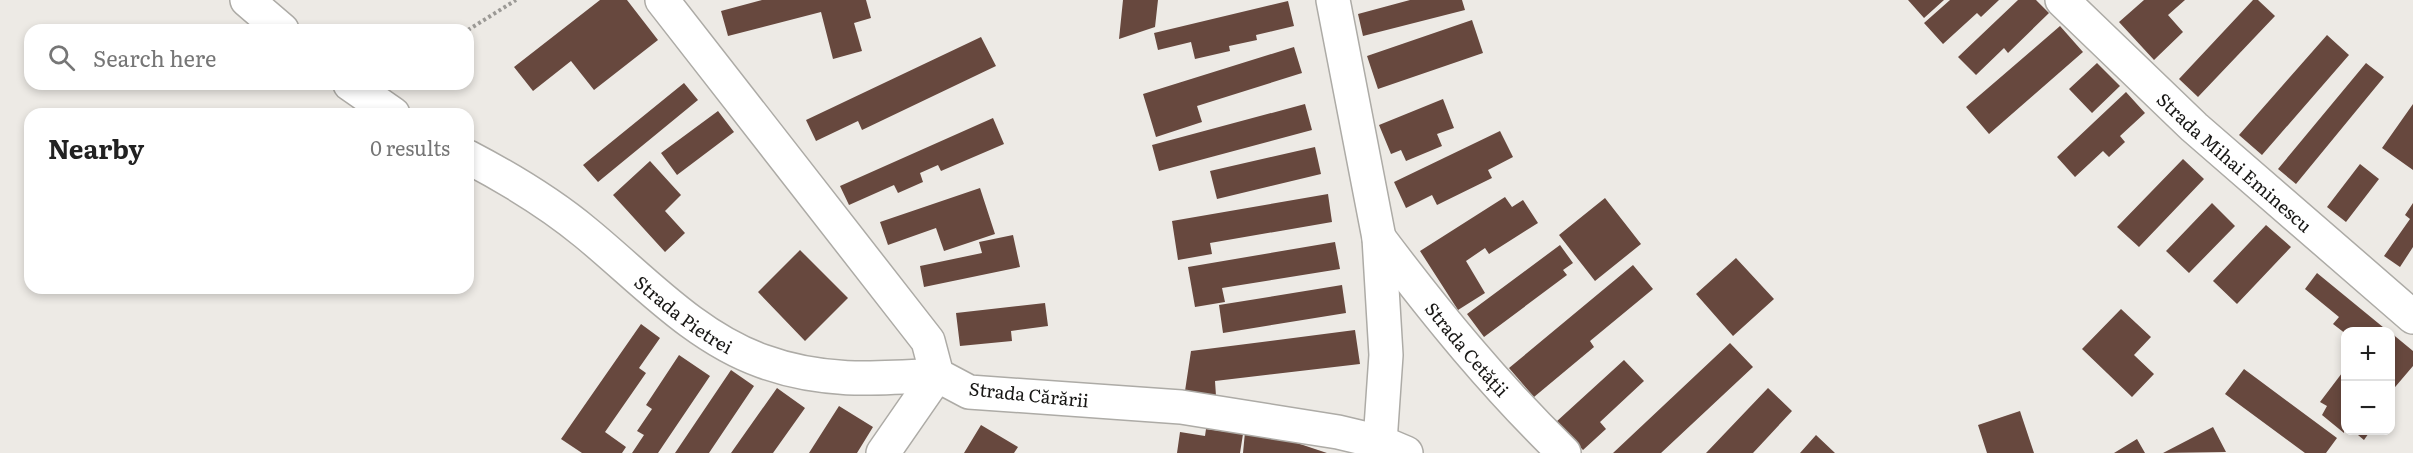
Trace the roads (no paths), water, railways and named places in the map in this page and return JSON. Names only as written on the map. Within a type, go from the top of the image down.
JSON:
[{"type":"street","points":[[247,0],[275,24]]},
{"type":"street","points":[[662,0],[928,341],[937,375],[883,453]]},
{"type":"street","name":"Strada Cetății","points":[[1333,0],[1379,238],[1393,447]]},
{"type":"street","name":"Strada Mihai Eminescu","points":[[2062,0],[2194,127],[2413,317]]},
{"type":"street","points":[[359,90],[384,108]]},
{"type":"street","name":"Strada Pietrei","points":[[474,160],[513,180],[561,213],[668,303],[718,340],[760,361],[822,376],[865,380],[937,375]]},
{"type":"street","name":"Strada Cetății","points":[[1379,238],[1442,321],[1499,386],[1564,453]]},
{"type":"street","name":"Strada Cărării","points":[[937,375],[969,392],[1181,407],[1338,432],[1393,447]]}]
